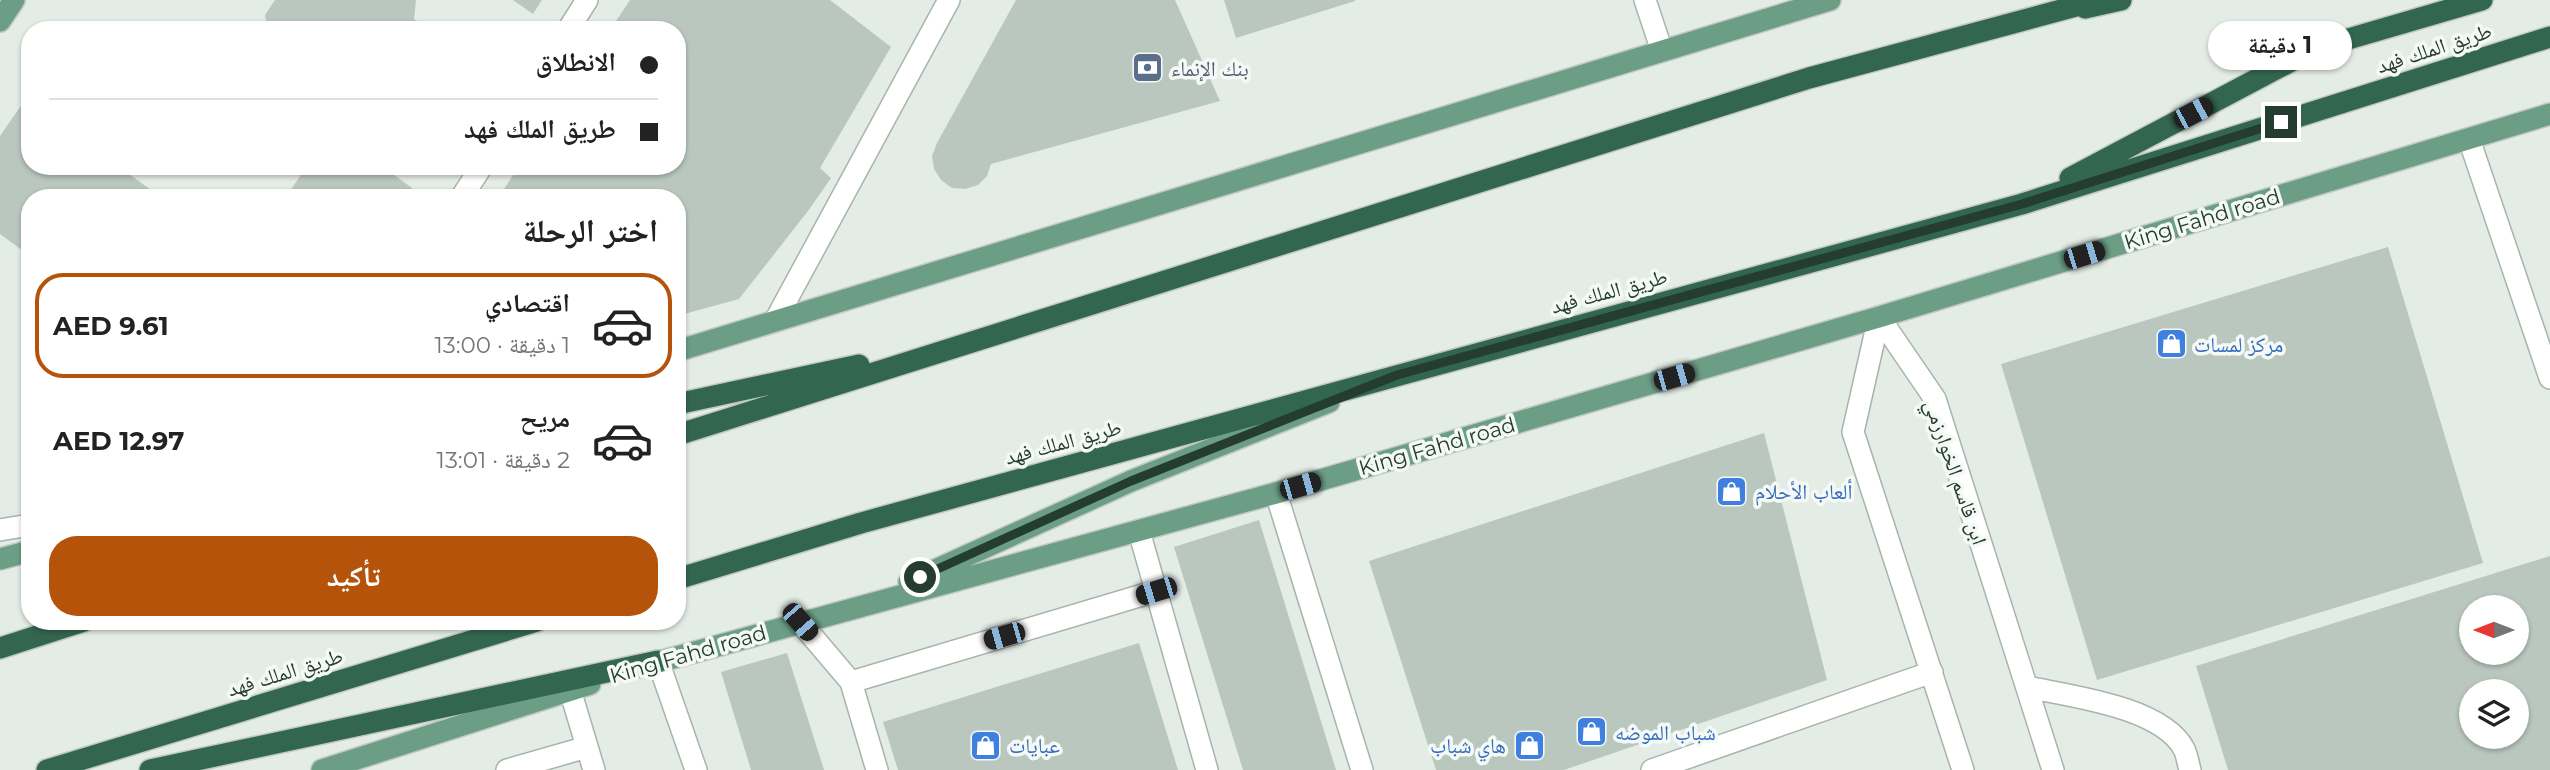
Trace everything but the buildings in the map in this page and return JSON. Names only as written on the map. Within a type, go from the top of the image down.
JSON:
[{"type":"highway","points":[[2039,18],[2098,0]]},
{"type":"highway","points":[[686,432],[1809,78],[2039,18],[2121,0]]},
{"type":"highway","points":[[2022,204],[2314,49],[2482,0]]},
{"type":"highway","name":"طريق الملك فهد","points":[[686,576],[861,523],[2022,204],[2550,37]]},
{"type":"highway","points":[[2489,56],[2550,43]]},
{"type":"highway","points":[[686,402],[991,336]]},
{"type":"highway","points":[[0,648],[56,630]]},
{"type":"highway","name":"طريق الملك فهد","points":[[47,770],[507,630]]},
{"type":"highway","points":[[150,770],[658,661]]},
{"type":"main road","points":[[0,21],[15,0]]},
{"type":"main road","points":[[686,348],[1830,0]]},
{"type":"main road","name":"King Fahd road","points":[[322,770],[361,764],[658,661],[1276,493],[1879,317],[2550,114]]},
{"type":"main road","points":[[849,609],[1131,481],[1397,375]]},
{"type":"main road","points":[[0,559],[21,553]]},
{"type":"street","points":[[574,21],[587,0]]},
{"type":"street","points":[[1645,0],[1662,51]]},
{"type":"street","points":[[775,321],[945,1]]},
{"type":"street","points":[[2469,139],[2550,378]]},
{"type":"street","points":[[1879,317],[1853,432],[1963,770]]},
{"type":"street","name":"ابن قاسم الخوارزمي","points":[[1879,317],[1935,399],[2053,770]]},
{"type":"street","points":[[1276,493],[1362,770]]},
{"type":"street","points":[[0,530],[21,526]]},
{"type":"street","points":[[1139,531],[1208,770]]},
{"type":"street","points":[[851,682],[1156,591]]},
{"type":"street","points":[[800,622],[851,682],[877,770]]},
{"type":"street","points":[[658,661],[696,770]]},
{"type":"street","points":[[1652,770],[1932,673]]},
{"type":"street","points":[[2027,687],[2114,705],[2159,723],[2183,748],[2190,770]]},
{"type":"street","points":[[570,690],[594,770]]},
{"type":"street","points":[[507,770],[587,747]]},
{"type":"place","name":"بنك الإنماء","points":[[1148,68]]},
{"type":"place","name":"مركز لمسات","points":[[2171,344]]},
{"type":"place","name":"ألعاب الأحلام","points":[[1732,491]]},
{"type":"place","name":"شباب الموضه","points":[[1592,732]]},
{"type":"place","name":"عبايات","points":[[986,745]]},
{"type":"place","name":"هاي شباب","points":[[1529,745]]},
{"type":"route","points":[[920,577],[1131,481],[1397,375],[2022,204],[2281,122]]}]
